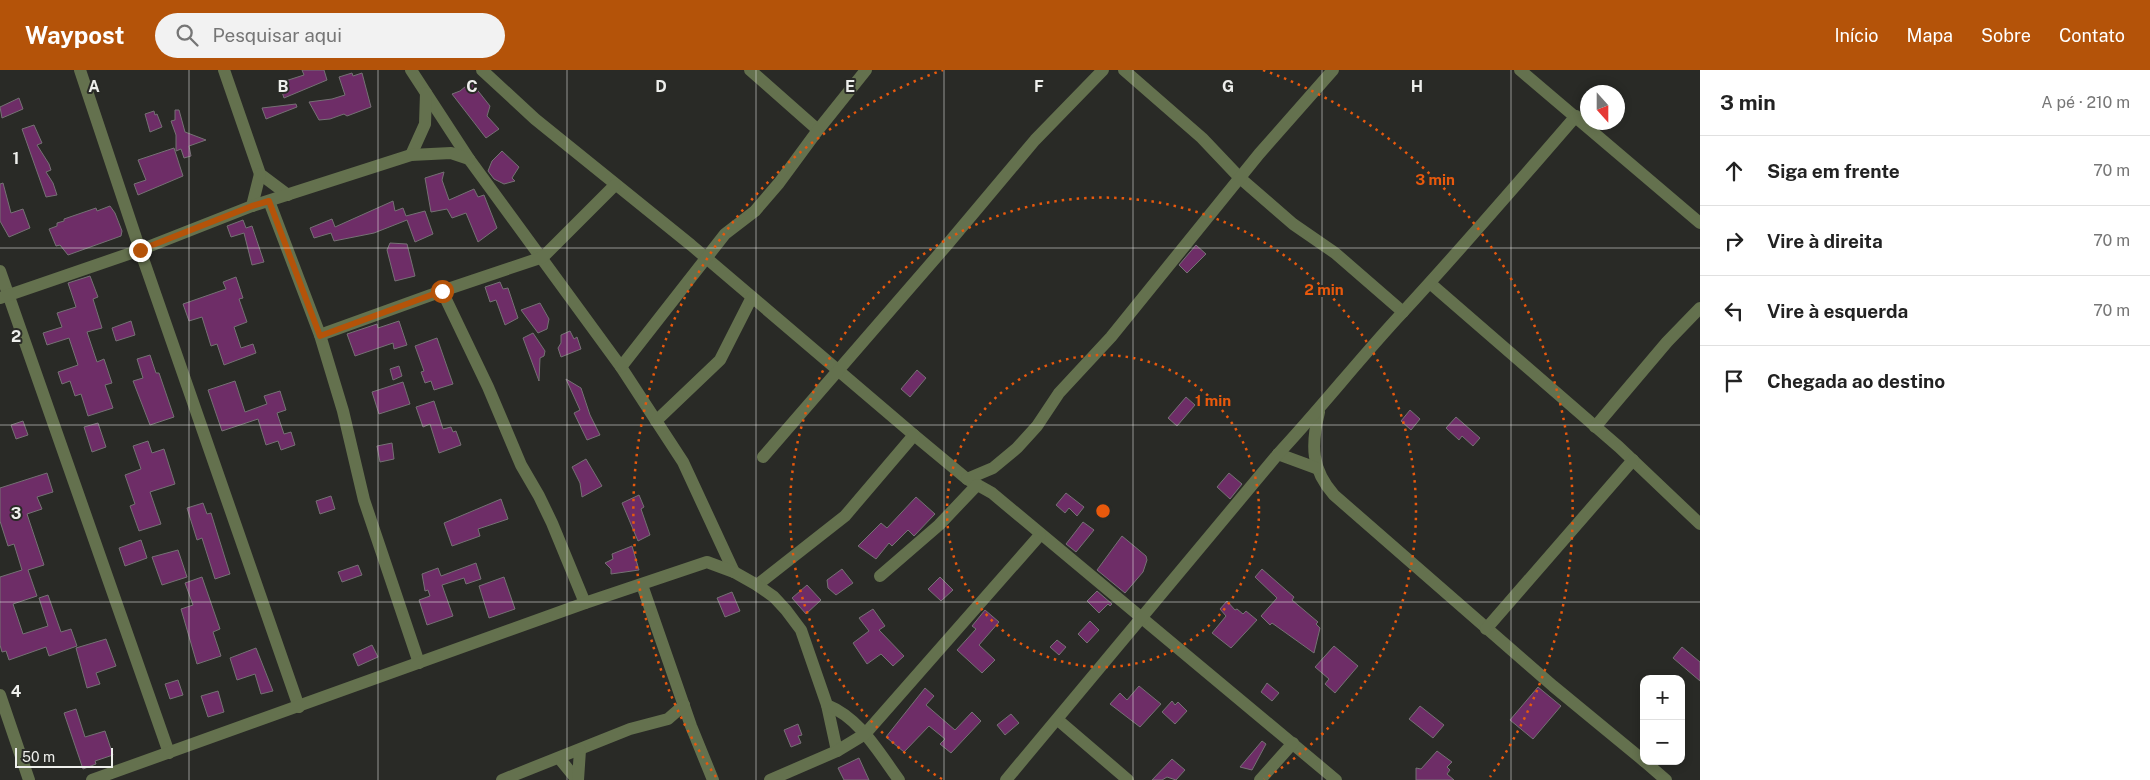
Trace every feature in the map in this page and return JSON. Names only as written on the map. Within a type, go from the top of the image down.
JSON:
[{"type":"street","points":[[80,70],[140,250],[299,707]]},
{"type":"street","points":[[411,70],[469,159],[543,257],[579,311],[621,367],[656,421],[682,462],[734,572]]},
{"type":"street","points":[[482,70],[535,119],[691,245],[705,259],[838,368],[914,435],[972,482],[992,493],[1336,780]]},
{"type":"street","points":[[750,70],[818,130]]},
{"type":"street","points":[[621,367],[725,234],[755,210],[779,183],[866,70]]},
{"type":"street","points":[[763,457],[1035,140],[1103,70]]},
{"type":"street","points":[[1124,70],[1202,138],[1240,178],[1293,224],[1335,253],[1403,312]]},
{"type":"street","points":[[880,576],[939,525],[972,482],[1017,448],[1037,426],[1059,394],[1111,338],[1240,178],[1333,70]]},
{"type":"street","points":[[1520,70],[1700,222]]},
{"type":"street","points":[[228,71],[260,174],[252,206]]},
{"type":"street","points":[[411,155],[425,124],[426,93]]},
{"type":"street","points":[[1006,780],[1278,454],[1319,410],[1403,312],[1431,284],[1576,116]]},
{"type":"street","points":[[4,297],[140,250],[252,206],[411,155],[451,153],[469,159]]},
{"type":"street","points":[[260,174],[288,195]]},
{"type":"street","points":[[320,336],[442,291],[543,257],[615,185]]},
{"type":"street","points":[[269,201],[320,336],[343,411],[364,500],[419,664]]},
{"type":"street","points":[[0,271],[4,297],[169,753]]},
{"type":"street","points":[[1431,284],[1634,460],[1700,524]]},
{"type":"street","points":[[442,291],[488,386],[521,465],[542,502],[585,603]]},
{"type":"street","points":[[656,421],[720,360],[752,297]]},
{"type":"street","points":[[1595,426],[1667,342],[1700,308]]},
{"type":"street","points":[[1319,410],[1314,440],[1316,468],[1324,484],[1334,496],[1486,629],[1640,758]]},
{"type":"street","points":[[757,585],[845,516],[914,435]]},
{"type":"street","points":[[1278,454],[1316,468]]},
{"type":"street","points":[[1486,629],[1634,460]]},
{"type":"street","points":[[992,493],[993,468]]},
{"type":"street","points":[[770,780],[837,751],[865,734],[1040,535]]},
{"type":"street","points":[[707,562],[718,539]]},
{"type":"street","points":[[92,780],[585,603],[707,562],[734,572],[774,597],[801,630],[827,705],[837,751]]},
{"type":"street","points":[[642,585],[691,726],[713,780]]},
{"type":"street","points":[[0,695],[29,780]]},
{"type":"street","points":[[502,780],[630,729],[668,719],[684,705]]},
{"type":"street","points":[[827,705],[838,709],[858,725],[899,780]]},
{"type":"street","points":[[668,719],[691,726]]},
{"type":"street","points":[[1058,720],[1128,780]]},
{"type":"street","points":[[1260,780],[1292,743]]},
{"type":"street","points":[[577,780],[580,750]]},
{"type":"street","points":[[559,758],[577,780]]},
{"type":"street","points":[[1649,765],[1666,780]]},
{"type":"building","points":[[302,70],[324,70],[327,80],[284,98],[279,83],[304,75]]},
{"type":"building","points":[[352,73],[353,76],[362,73],[371,107],[347,116],[344,114],[330,119],[319,120],[309,102],[345,95],[339,77]]},
{"type":"building","points":[[471,82],[490,106],[487,116],[499,129],[486,138],[452,94],[460,91]]},
{"type":"building","points":[[19,98],[23,109],[2,118],[0,107]]},
{"type":"building","points":[[296,104],[297,107],[266,119],[262,108]]},
{"type":"building","points":[[175,110],[179,110],[185,132],[206,140],[189,146],[191,156],[184,158],[181,149],[176,151],[176,135],[171,121],[175,120]]},
{"type":"building","points":[[154,111],[162,127],[150,132],[145,114]]},
{"type":"building","points":[[34,125],[42,143],[37,145],[49,164],[51,170],[46,172],[53,183],[57,195],[46,197],[22,129]]},
{"type":"building","points":[[174,148],[183,176],[138,195],[134,184],[146,180],[138,160]]},
{"type":"building","points":[[502,151],[519,167],[512,178],[515,181],[504,184],[494,179],[488,171],[492,161]]},
{"type":"building","points":[[444,172],[442,180],[449,200],[474,189],[478,197],[484,195],[497,228],[478,242],[466,213],[452,218],[447,209],[431,212],[425,178]]},
{"type":"building","points":[[3,183],[11,213],[23,209],[30,228],[9,237],[0,221],[0,184]]},
{"type":"building","points":[[393,201],[395,211],[403,208],[406,216],[425,211],[433,234],[415,242],[407,220],[374,233],[334,241],[331,233],[314,238],[310,228],[332,219],[335,227]]},
{"type":"building","points":[[110,206],[122,231],[121,236],[68,255],[60,245],[56,246],[49,229],[57,226],[57,223],[96,208],[97,211]]},
{"type":"building","points":[[243,220],[246,228],[252,226],[264,262],[252,265],[244,233],[231,237],[227,226]]},
{"type":"building","points":[[390,243],[407,244],[415,276],[395,281],[387,250]]},
{"type":"building","points":[[1196,245],[1206,254],[1187,273],[1179,265]]},
{"type":"building","points":[[90,276],[98,297],[93,299],[102,328],[87,332],[97,362],[104,359],[112,383],[105,385],[113,408],[88,416],[81,394],[75,396],[70,381],[62,384],[58,372],[78,365],[69,338],[47,345],[43,333],[62,327],[57,313],[76,307],[68,283]]},
{"type":"building","points":[[236,277],[243,298],[239,299],[247,322],[234,327],[241,348],[253,344],[256,353],[224,365],[217,344],[211,346],[202,317],[189,321],[183,304],[226,289],[223,282]]},
{"type":"building","points":[[500,282],[503,289],[508,288],[518,318],[505,325],[496,300],[490,302],[485,287]]},
{"type":"building","points":[[540,303],[549,319],[547,329],[538,333],[521,310]]},
{"type":"building","points":[[131,321],[135,335],[116,341],[112,328]]},
{"type":"building","points":[[399,321],[407,345],[394,349],[393,343],[355,356],[347,334],[377,324],[378,328]]},
{"type":"building","points":[[570,331],[574,339],[577,337],[581,349],[561,357],[558,348],[561,343],[561,335]]},
{"type":"building","points":[[533,333],[545,351],[544,356],[540,358],[539,381],[523,338]]},
{"type":"building","points":[[437,338],[453,384],[434,390],[431,381],[425,383],[421,372],[424,371],[415,346]]},
{"type":"building","points":[[150,355],[156,373],[159,373],[174,417],[150,425],[133,381],[143,378],[137,359]]},
{"type":"building","points":[[399,366],[402,376],[393,380],[390,369]]},
{"type":"building","points":[[917,370],[926,378],[910,397],[901,389]]},
{"type":"building","points":[[566,379],[581,388],[590,415],[600,435],[587,440],[574,413],[580,410]]},
{"type":"building","points":[[235,381],[245,412],[267,404],[264,396],[280,391],[286,410],[277,413],[284,434],[291,432],[295,445],[281,450],[278,441],[266,445],[258,419],[222,431],[208,390]]},
{"type":"building","points":[[403,382],[410,404],[379,414],[372,392]]},
{"type":"building","points":[[1186,397],[1195,405],[1177,426],[1168,418]]},
{"type":"building","points":[[434,401],[443,429],[451,427],[453,432],[456,431],[461,445],[439,453],[430,424],[423,427],[416,407]]},
{"type":"building","points":[[1410,410],[1420,419],[1411,430],[1401,421]]},
{"type":"building","points":[[1456,417],[1480,438],[1473,446],[1462,436],[1459,440],[1446,428]]},
{"type":"building","points":[[23,421],[28,435],[16,439],[11,425]]},
{"type":"building","points":[[98,423],[106,447],[92,452],[84,427]]},
{"type":"building","points":[[148,441],[152,453],[164,449],[175,484],[150,492],[161,524],[139,531],[130,506],[135,504],[125,475],[141,469],[133,446]]},
{"type":"building","points":[[392,443],[394,459],[380,462],[377,446]]},
{"type":"building","points":[[586,459],[602,486],[582,497],[580,483],[572,467]]},
{"type":"building","points":[[47,473],[53,492],[37,497],[42,509],[27,514],[44,565],[28,570],[37,596],[13,604],[23,634],[48,626],[39,598],[48,595],[61,632],[71,629],[77,646],[49,656],[46,647],[9,660],[6,651],[2,652],[0,645],[0,577],[22,570],[14,544],[8,546],[0,521],[0,488]]},
{"type":"building","points":[[1229,473],[1242,484],[1230,499],[1217,487]]},
{"type":"building","points":[[1066,493],[1084,507],[1077,516],[1069,508],[1065,513],[1056,505]]},
{"type":"building","points":[[639,495],[644,507],[641,509],[650,535],[638,541],[622,503]]},
{"type":"building","points":[[331,496],[335,509],[320,514],[316,501]]},
{"type":"building","points":[[916,497],[935,514],[914,536],[908,530],[892,546],[889,543],[876,559],[858,546],[881,523],[887,528]]},
{"type":"building","points":[[501,499],[508,519],[478,529],[480,536],[452,546],[444,523]]},
{"type":"building","points":[[203,503],[207,514],[211,513],[230,574],[215,579],[202,538],[197,540],[187,508]]},
{"type":"building","points":[[1083,522],[1094,530],[1076,552],[1066,544]]},
{"type":"building","points":[[1122,536],[1146,556],[1147,560],[1143,572],[1125,593],[1097,570]]},
{"type":"building","points":[[141,540],[147,558],[125,566],[119,548]]},
{"type":"building","points":[[632,546],[639,570],[611,574],[611,569],[605,563],[613,559],[612,554]]},
{"type":"building","points":[[178,550],[187,577],[162,585],[152,557]]},
{"type":"building","points":[[476,563],[481,579],[466,584],[464,578],[442,585],[453,616],[427,625],[419,600],[430,596],[428,590],[425,591],[422,574],[438,568],[441,576]]},
{"type":"building","points":[[358,565],[362,575],[342,582],[338,572]]},
{"type":"building","points":[[842,569],[853,583],[836,595],[828,588],[827,580]]},
{"type":"building","points":[[1262,569],[1294,597],[1292,600],[1318,622],[1316,624],[1320,628],[1314,653],[1272,623],[1270,625],[1261,616],[1277,598],[1255,577]]},
{"type":"building","points":[[202,577],[220,629],[213,632],[221,656],[197,664],[181,609],[193,605],[185,583]]},
{"type":"building","points":[[504,577],[515,609],[489,618],[479,586]]},
{"type":"building","points":[[940,577],[953,590],[941,601],[928,589]]},
{"type":"building","points":[[807,585],[821,600],[806,614],[792,598]]},
{"type":"building","points":[[1097,591],[1112,604],[1110,606],[1108,604],[1099,613],[1087,601]]},
{"type":"building","points":[[732,592],[740,611],[725,617],[717,598]]},
{"type":"building","points":[[1227,601],[1235,610],[1237,609],[1243,614],[1246,611],[1257,620],[1231,648],[1212,633],[1226,616],[1220,609]]},
{"type":"building","points":[[873,609],[885,626],[879,630],[904,656],[893,666],[881,654],[867,664],[853,643],[869,631],[859,618]]},
{"type":"building","points":[[985,610],[999,622],[979,645],[995,660],[982,673],[957,650],[976,629],[972,626]]},
{"type":"building","points":[[1090,621],[1099,630],[1087,643],[1078,634]]},
{"type":"building","points":[[106,639],[116,666],[96,673],[100,684],[87,688],[76,648]]},
{"type":"building","points":[[1057,640],[1066,647],[1059,655],[1050,647]]},
{"type":"building","points":[[372,645],[378,657],[358,666],[353,654]]},
{"type":"building","points":[[1334,646],[1358,666],[1335,693],[1325,684],[1329,679],[1315,667]]},
{"type":"building","points":[[1682,647],[1700,662],[1700,681],[1673,658]]},
{"type":"building","points":[[256,648],[273,691],[261,694],[255,674],[237,680],[230,658]]},
{"type":"building","points":[[178,680],[183,695],[170,699],[165,684]]},
{"type":"building","points":[[1267,683],[1279,693],[1272,701],[1261,692]]},
{"type":"building","points":[[1139,686],[1161,704],[1140,727],[1110,704],[1120,693],[1127,700]]},
{"type":"building","points":[[1538,687],[1561,706],[1533,739],[1510,720]]},
{"type":"building","points":[[925,688],[934,696],[926,705],[955,730],[972,712],[981,721],[951,753],[940,744],[945,739],[929,726],[904,752],[886,737]]},
{"type":"building","points":[[218,691],[224,712],[208,717],[201,696]]},
{"type":"building","points":[[1172,701],[1175,705],[1178,702],[1187,711],[1175,724],[1162,712]]},
{"type":"building","points":[[1420,706],[1444,725],[1433,738],[1409,719]]},
{"type":"building","points":[[76,709],[85,737],[105,731],[113,755],[95,761],[96,764],[83,769],[64,713]]},
{"type":"building","points":[[1011,714],[1019,723],[1005,735],[997,725]]},
{"type":"building","points":[[798,724],[802,735],[798,736],[801,743],[791,747],[784,730]]},
{"type":"building","points":[[1262,741],[1266,744],[1252,770],[1240,767]]},
{"type":"building","points":[[1437,751],[1452,762],[1447,767],[1450,770],[1447,774],[1454,780],[1416,780],[1416,768],[1421,769]]},
{"type":"building","points":[[859,758],[869,780],[844,780],[838,768]]},
{"type":"building","points":[[1172,759],[1185,770],[1176,780],[1167,777],[1162,780],[1152,780]]},
{"type":"route","points":[[140,250],[269,201],[320,336],[442,291]]}]
